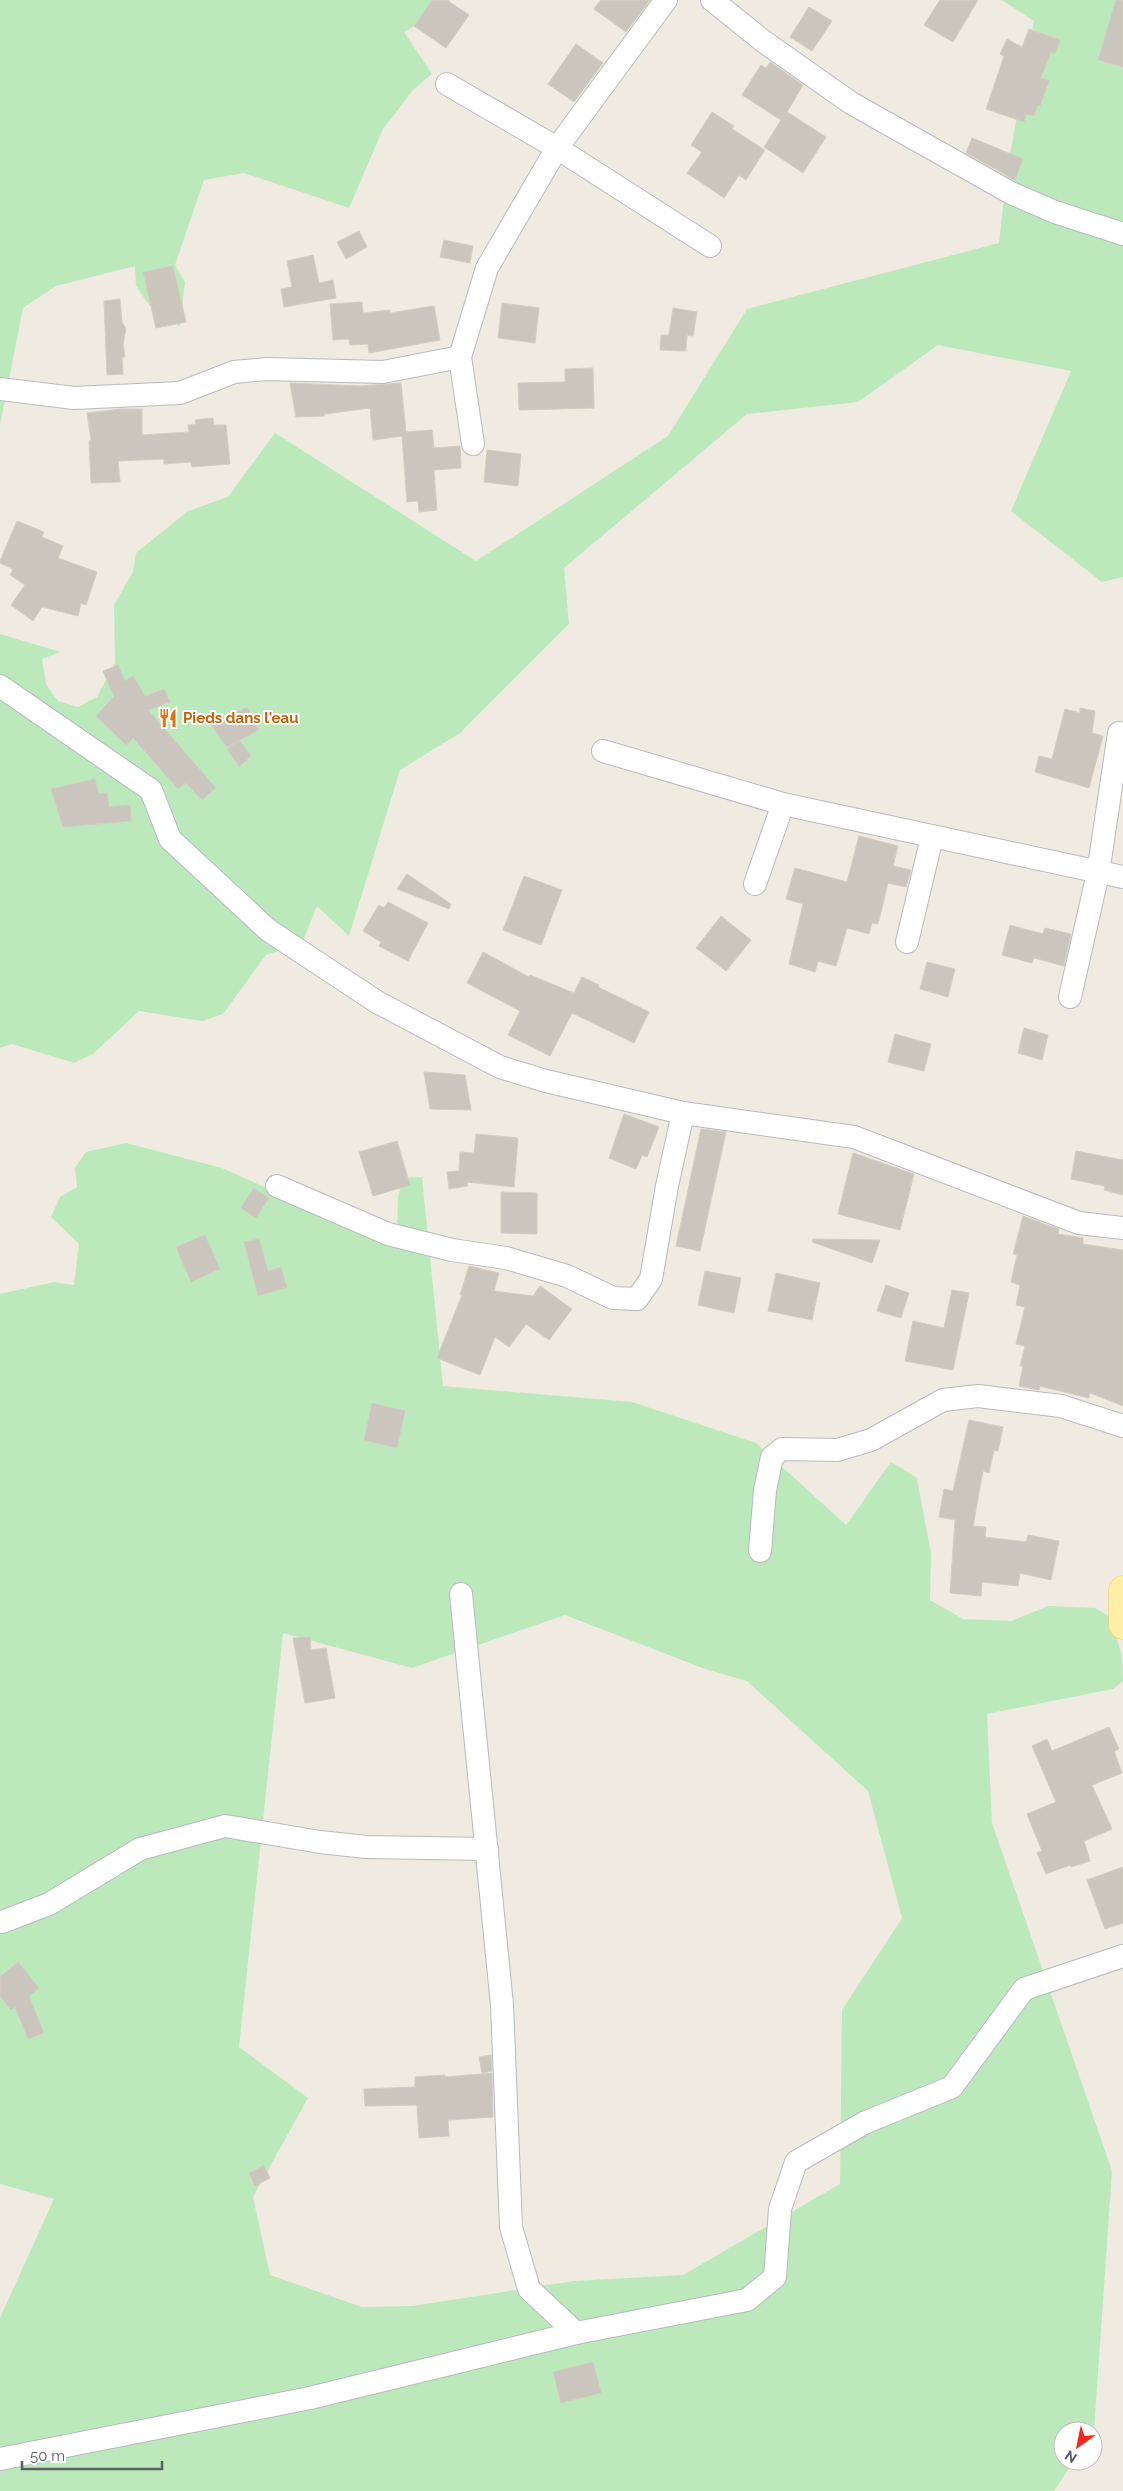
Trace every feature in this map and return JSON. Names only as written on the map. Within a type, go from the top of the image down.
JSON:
[{"type":"main road","points":[[1123,1590],[1123,1625]]},
{"type":"street","points":[[473,444],[460,357],[487,268],[557,148],[666,0]]},
{"type":"street","points":[[712,0],[763,41],[852,103],[1011,193],[1055,212],[1123,234]]},
{"type":"street","points":[[447,84],[557,148],[710,246]]},
{"type":"street","points":[[0,390],[74,398],[180,393],[234,372],[267,369],[383,372],[460,357]]},
{"type":"street","points":[[0,686],[151,790],[170,839],[268,930],[377,1002],[500,1067],[546,1081],[683,1113],[854,1138],[1079,1222],[1123,1228]]},
{"type":"street","points":[[1070,997],[1098,873],[1120,733]]},
{"type":"street","points":[[603,751],[783,804],[1123,877]]},
{"type":"street","points":[[755,884],[783,804]]},
{"type":"street","points":[[907,942],[932,837]]},
{"type":"street","points":[[278,1186],[388,1234],[452,1250],[506,1258],[567,1276],[613,1298],[636,1299],[651,1279],[667,1186],[683,1113]]},
{"type":"street","points":[[760,1550],[765,1490],[770,1466],[772,1457],[782,1449],[837,1450],[871,1440],[943,1400],[978,1396],[1061,1406],[1123,1426]]},
{"type":"street","points":[[461,1594],[502,2005],[511,2227],[529,2289],[576,2333]]},
{"type":"street","points":[[2,1922],[49,1904],[140,1849],[225,1826],[320,1842],[366,1847],[487,1849]]},
{"type":"street","points":[[0,2459],[310,2398],[576,2333],[747,2300],[775,2277],[780,2209],[796,2162],[864,2123],[952,2087],[1024,1989],[1123,1956]]},
{"type":"green space","points":[[0,0],[450,0],[430,18],[404,32],[432,74],[414,89],[383,129],[349,208],[244,173],[204,180],[175,265],[185,282],[180,326],[161,320],[147,302],[136,286],[135,266],[56,286],[23,308],[0,425]]},
{"type":"green space","points":[[1002,0],[1123,0],[1123,577],[1102,582],[1011,511],[1071,371],[938,345],[858,402],[747,414],[564,568],[569,624],[460,733],[400,770],[349,936],[317,906],[302,943],[266,955],[223,1014],[202,1021],[139,1011],[93,1054],[74,1063],[12,1044],[0,1048],[0,634],[61,652],[42,659],[46,684],[58,701],[78,707],[97,697],[115,663],[114,605],[133,572],[136,553],[188,511],[228,497],[275,433],[476,561],[668,436],[747,309],[999,243],[1007,172],[1034,21]]},
{"type":"green space","points":[[126,1143],[222,1168],[320,1212],[397,1238],[398,1196],[404,1178],[422,1177],[443,1386],[632,1402],[756,1443],[846,1525],[891,1462],[917,1478],[931,1554],[930,1600],[963,1619],[1011,1621],[1048,1606],[1095,1608],[1111,1617],[1122,1657],[1123,1681],[1113,1689],[987,1714],[992,1823],[1112,2171],[1095,2421],[1053,2421],[1053,2471],[1067,2471],[1054,2491],[0,2491],[0,2318],[54,2199],[0,2184],[0,1294],[54,1282],[74,1285],[79,1244],[51,1217],[60,1197],[77,1187],[75,1168],[86,1152]],"holes":[[[565,1615],[705,1669],[747,1681],[868,1791],[902,1918],[842,2010],[840,2184],[683,2275],[574,2281],[412,2306],[362,2307],[270,2275],[253,2197],[308,2098],[239,2047],[283,1633],[412,1668]]]},
{"type":"building","points":[[432,0],[447,0],[469,15],[446,48],[414,26]]},
{"type":"building","points":[[601,0],[650,0],[626,32],[594,9]]},
{"type":"building","points":[[940,0],[978,0],[953,42],[924,25]]},
{"type":"building","points":[[1116,0],[1123,0],[1123,67],[1098,60]]},
{"type":"building","points":[[809,7],[832,21],[812,51],[790,37]]},
{"type":"building","points":[[1029,29],[1060,40],[1055,54],[1051,52],[1041,78],[1049,81],[1040,106],[1038,105],[1034,116],[1026,114],[1024,122],[986,109],[1004,56],[1000,54],[1007,39],[1022,47]]},
{"type":"building","points":[[576,44],[603,63],[574,102],[548,84]]},
{"type":"building","points":[[770,62],[803,85],[787,112],[826,137],[803,173],[764,147],[781,120],[742,95],[761,65],[766,68]]},
{"type":"building","points":[[712,112],[734,126],[732,129],[765,150],[746,180],[739,175],[724,198],[687,173],[702,152],[691,145]]},
{"type":"building","points":[[972,138],[1023,159],[1015,180],[966,153]]},
{"type":"building","points":[[359,231],[367,247],[346,259],[337,242]]},
{"type":"building","points":[[444,240],[473,246],[470,263],[440,257]]},
{"type":"building","points":[[313,255],[319,283],[333,280],[336,298],[284,307],[281,289],[292,287],[287,261]]},
{"type":"building","points":[[173,266],[186,322],[156,328],[143,272]]},
{"type":"building","points":[[120,299],[122,322],[126,329],[123,344],[125,357],[122,357],[123,374],[107,375],[104,301]]},
{"type":"building","points":[[362,302],[363,313],[390,310],[390,313],[434,306],[440,340],[369,353],[368,344],[350,345],[349,339],[333,340],[330,304]]},
{"type":"building","points":[[502,303],[539,308],[535,343],[498,338]]},
{"type":"building","points":[[673,308],[697,312],[693,336],[687,335],[686,351],[660,350],[661,335],[669,335]]},
{"type":"building","points":[[593,368],[594,408],[519,410],[518,383],[565,382],[565,369]]},
{"type":"building","points":[[290,383],[360,386],[401,383],[406,432],[432,430],[434,448],[460,446],[461,468],[434,470],[437,510],[419,512],[418,501],[407,502],[402,436],[373,440],[370,408],[324,414],[324,416],[296,417]]},
{"type":"building","points":[[121,409],[142,409],[142,435],[189,432],[188,425],[196,424],[195,420],[213,418],[214,425],[226,425],[230,464],[192,467],[191,462],[164,464],[164,459],[118,461],[120,482],[91,483],[89,441],[91,440],[87,413]]},
{"type":"building","points":[[487,450],[521,454],[518,486],[484,482]]},
{"type":"building","points":[[17,521],[44,532],[42,537],[63,546],[58,558],[97,572],[86,605],[81,603],[78,616],[42,607],[33,621],[11,605],[25,585],[10,575],[13,569],[0,563],[0,561]]},
{"type":"building","points":[[118,665],[125,681],[133,676],[145,696],[164,689],[170,702],[148,710],[216,788],[202,800],[186,783],[178,789],[133,738],[126,745],[96,716],[114,696],[103,671]]},
{"type":"building","points":[[247,707],[259,730],[227,747],[209,722],[221,714],[225,718]]},
{"type":"building","points":[[1080,708],[1095,711],[1092,733],[1103,736],[1089,788],[1035,772],[1039,756],[1052,759],[1065,709],[1080,713]]},
{"type":"building","points":[[239,740],[251,756],[239,767],[227,749]]},
{"type":"building","points":[[95,779],[99,794],[107,793],[109,807],[130,805],[131,821],[63,827],[51,789]]},
{"type":"building","points":[[859,836],[898,846],[893,866],[911,870],[906,887],[888,883],[878,924],[872,923],[869,934],[847,928],[836,966],[818,961],[815,972],[789,964],[803,904],[786,899],[795,868],[847,882]]},
{"type":"building","points":[[407,874],[451,904],[449,909],[397,889]]},
{"type":"building","points":[[524,876],[562,890],[541,945],[503,930]]},
{"type":"building","points":[[388,902],[428,923],[408,961],[379,946],[381,942],[363,931],[379,905],[384,908]]},
{"type":"building","points":[[721,916],[751,940],[726,971],[696,948]]},
{"type":"building","points":[[1010,925],[1043,934],[1045,928],[1071,934],[1064,966],[1034,958],[1032,963],[1002,955]]},
{"type":"building","points":[[483,952],[529,977],[530,975],[574,993],[582,977],[649,1012],[634,1043],[572,1013],[550,1056],[508,1035],[520,1011],[467,983]]},
{"type":"building","points":[[927,962],[955,969],[948,997],[920,989]]},
{"type":"building","points":[[1024,1028],[1048,1035],[1042,1060],[1018,1053]]},
{"type":"building","points":[[895,1034],[931,1044],[924,1071],[888,1062]]},
{"type":"building","points":[[424,1072],[465,1075],[471,1110],[430,1109]]},
{"type":"building","points":[[624,1114],[659,1127],[647,1157],[642,1155],[636,1169],[609,1158]]},
{"type":"building","points":[[701,1129],[726,1132],[700,1251],[676,1246]]},
{"type":"building","points":[[476,1134],[518,1138],[514,1187],[467,1182],[468,1186],[449,1189],[447,1172],[459,1171],[460,1152],[474,1153]]},
{"type":"building","points":[[397,1141],[410,1185],[373,1196],[359,1152]]},
{"type":"building","points":[[1076,1151],[1123,1160],[1123,1195],[1104,1190],[1105,1186],[1071,1179]]},
{"type":"building","points":[[853,1153],[914,1174],[900,1230],[838,1214]]},
{"type":"building","points":[[254,1188],[269,1198],[256,1218],[241,1208]]},
{"type":"building","points":[[501,1192],[537,1193],[537,1234],[501,1233]]},
{"type":"building","points":[[1023,1216],[1059,1229],[1058,1234],[1083,1238],[1083,1244],[1123,1250],[1123,1406],[1090,1393],[1089,1398],[1040,1386],[1039,1390],[1019,1386],[1023,1366],[1020,1366],[1025,1346],[1016,1344],[1025,1307],[1016,1305],[1020,1285],[1011,1282],[1017,1255],[1013,1254]]},
{"type":"building","points":[[205,1235],[220,1269],[191,1282],[176,1247]]},
{"type":"building","points":[[259,1239],[268,1271],[281,1267],[287,1287],[258,1296],[244,1242]]},
{"type":"building","points":[[813,1239],[880,1240],[872,1263],[812,1242]]},
{"type":"building","points":[[469,1266],[499,1273],[494,1291],[533,1296],[540,1286],[572,1309],[549,1340],[526,1324],[509,1347],[495,1337],[480,1375],[437,1358],[462,1295],[460,1295]]},
{"type":"building","points":[[705,1271],[741,1278],[734,1313],[698,1305]]},
{"type":"building","points":[[776,1273],[820,1283],[812,1320],[768,1311]]},
{"type":"building","points":[[886,1285],[909,1293],[901,1318],[877,1311]]},
{"type":"building","points":[[952,1290],[969,1293],[953,1370],[905,1361],[913,1321],[944,1328]]},
{"type":"building","points":[[372,1403],[405,1411],[397,1448],[364,1440]]},
{"type":"building","points":[[969,1420],[1003,1427],[998,1451],[994,1450],[989,1473],[983,1471],[973,1526],[986,1527],[985,1537],[1026,1542],[1028,1535],[1059,1541],[1051,1580],[1020,1573],[1018,1586],[982,1582],[981,1596],[950,1593],[955,1520],[939,1517],[944,1489],[953,1491]]},
{"type":"building","points":[[310,1637],[311,1650],[326,1648],[335,1698],[305,1703],[293,1638]]},
{"type":"building","points":[[1109,1727],[1119,1749],[1114,1751],[1122,1773],[1092,1785],[1112,1829],[1084,1841],[1090,1861],[1071,1867],[1070,1865],[1046,1874],[1037,1853],[1042,1851],[1027,1814],[1056,1802],[1032,1746],[1047,1739],[1052,1751]]},
{"type":"building","points":[[1123,1867],[1123,1923],[1105,1929],[1087,1880]]},
{"type":"building","points":[[18,1962],[39,1988],[29,1996],[44,2033],[28,2039],[15,2007],[11,2010],[0,1996],[0,1977]]},
{"type":"building","points":[[491,2055],[492,2071],[482,2073],[479,2057]]},
{"type":"building","points":[[492,2073],[493,2117],[448,2120],[449,2136],[419,2138],[417,2105],[365,2106],[364,2089],[415,2087],[415,2077],[445,2075],[445,2077]]},
{"type":"building","points":[[264,2165],[270,2178],[255,2186],[249,2173]]},
{"type":"building","points":[[593,2362],[601,2393],[561,2403],[553,2372]]},
{"type":"place","name":"Pieds dans l'eau","points":[[168,718]]}]
